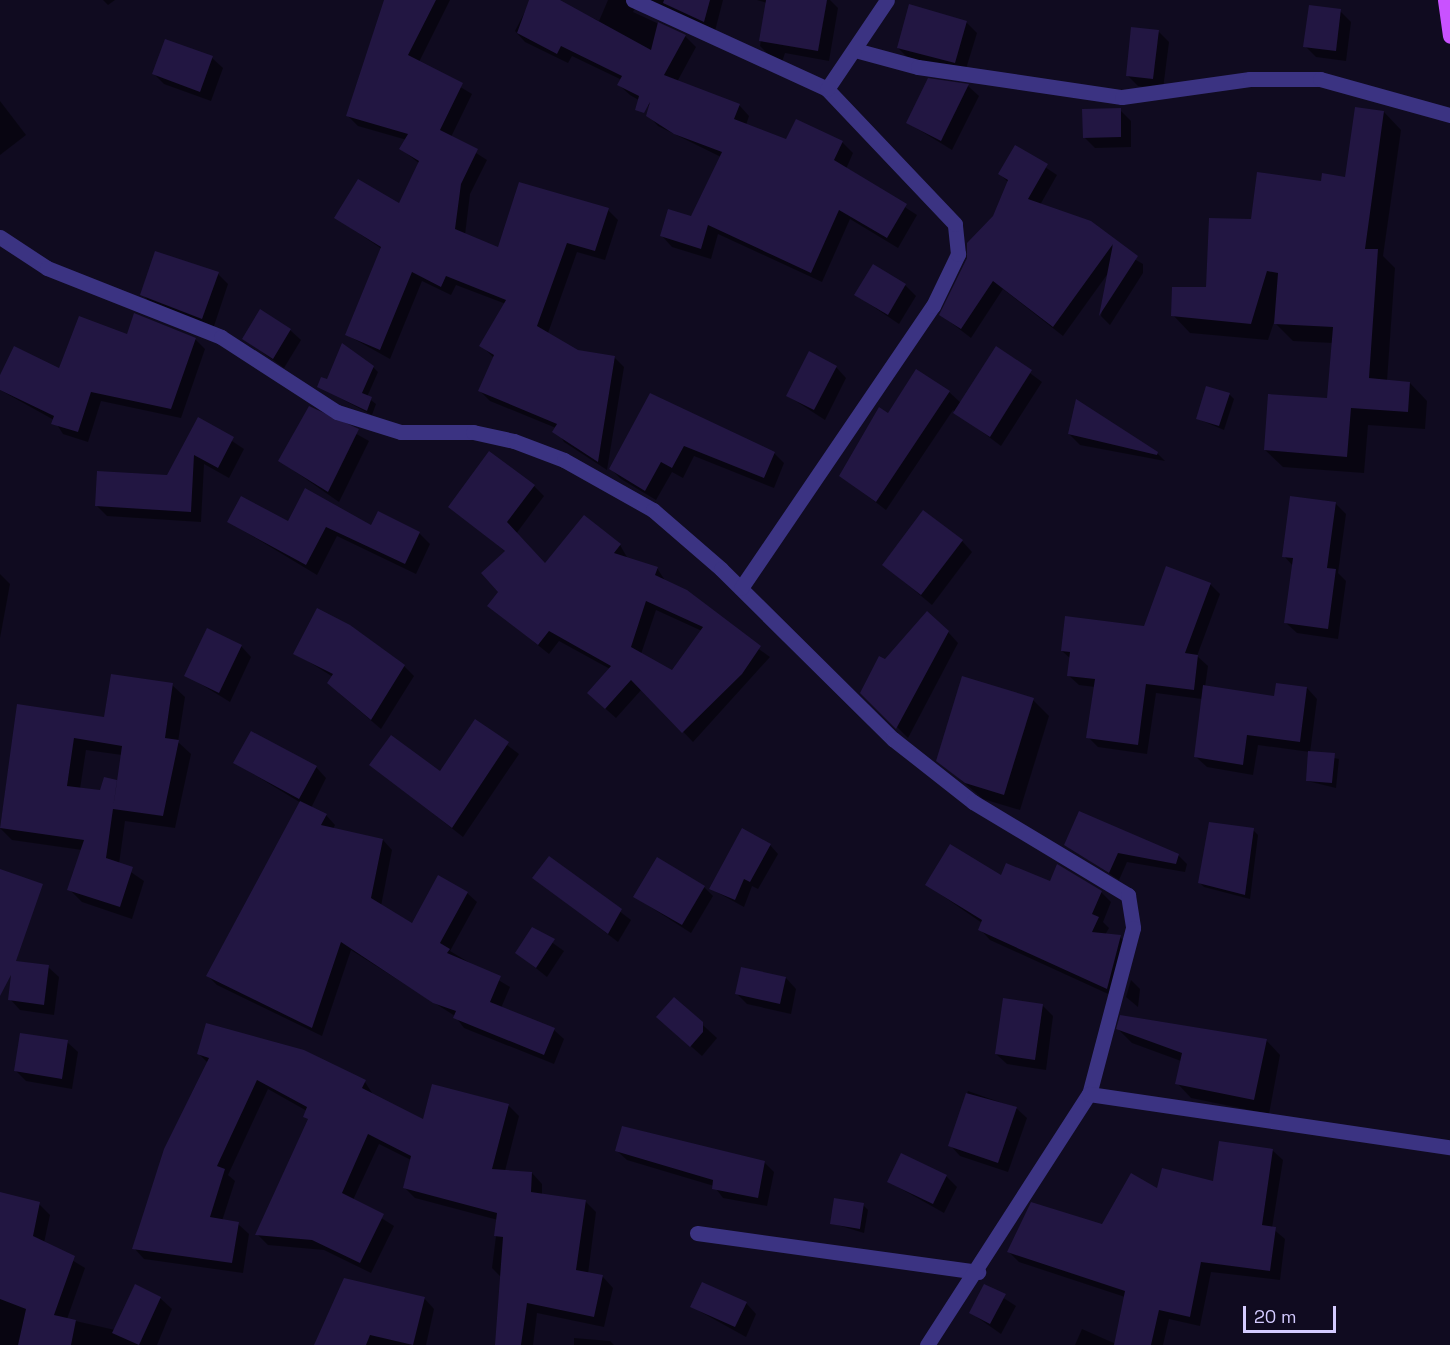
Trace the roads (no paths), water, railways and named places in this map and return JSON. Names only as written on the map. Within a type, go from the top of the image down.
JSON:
[{"type":"main road","points":[[1445,0],[1450,36]]},
{"type":"street","points":[[633,0],[827,89],[955,224],[958,254],[933,306],[741,588]]},
{"type":"street","points":[[827,89],[887,0]]},
{"type":"street","points":[[855,50],[918,67],[1122,97],[1268,78],[1320,79],[1450,115]]},
{"type":"street","points":[[0,237],[47,268],[221,337],[337,412],[401,432],[473,432],[513,441],[564,460],[653,510],[741,588],[911,753],[973,802],[1128,896],[1133,928],[1089,1094],[978,1272],[927,1345]]},
{"type":"street","points":[[1089,1094],[1450,1147]]},
{"type":"street","points":[[697,1233],[978,1272]]}]
